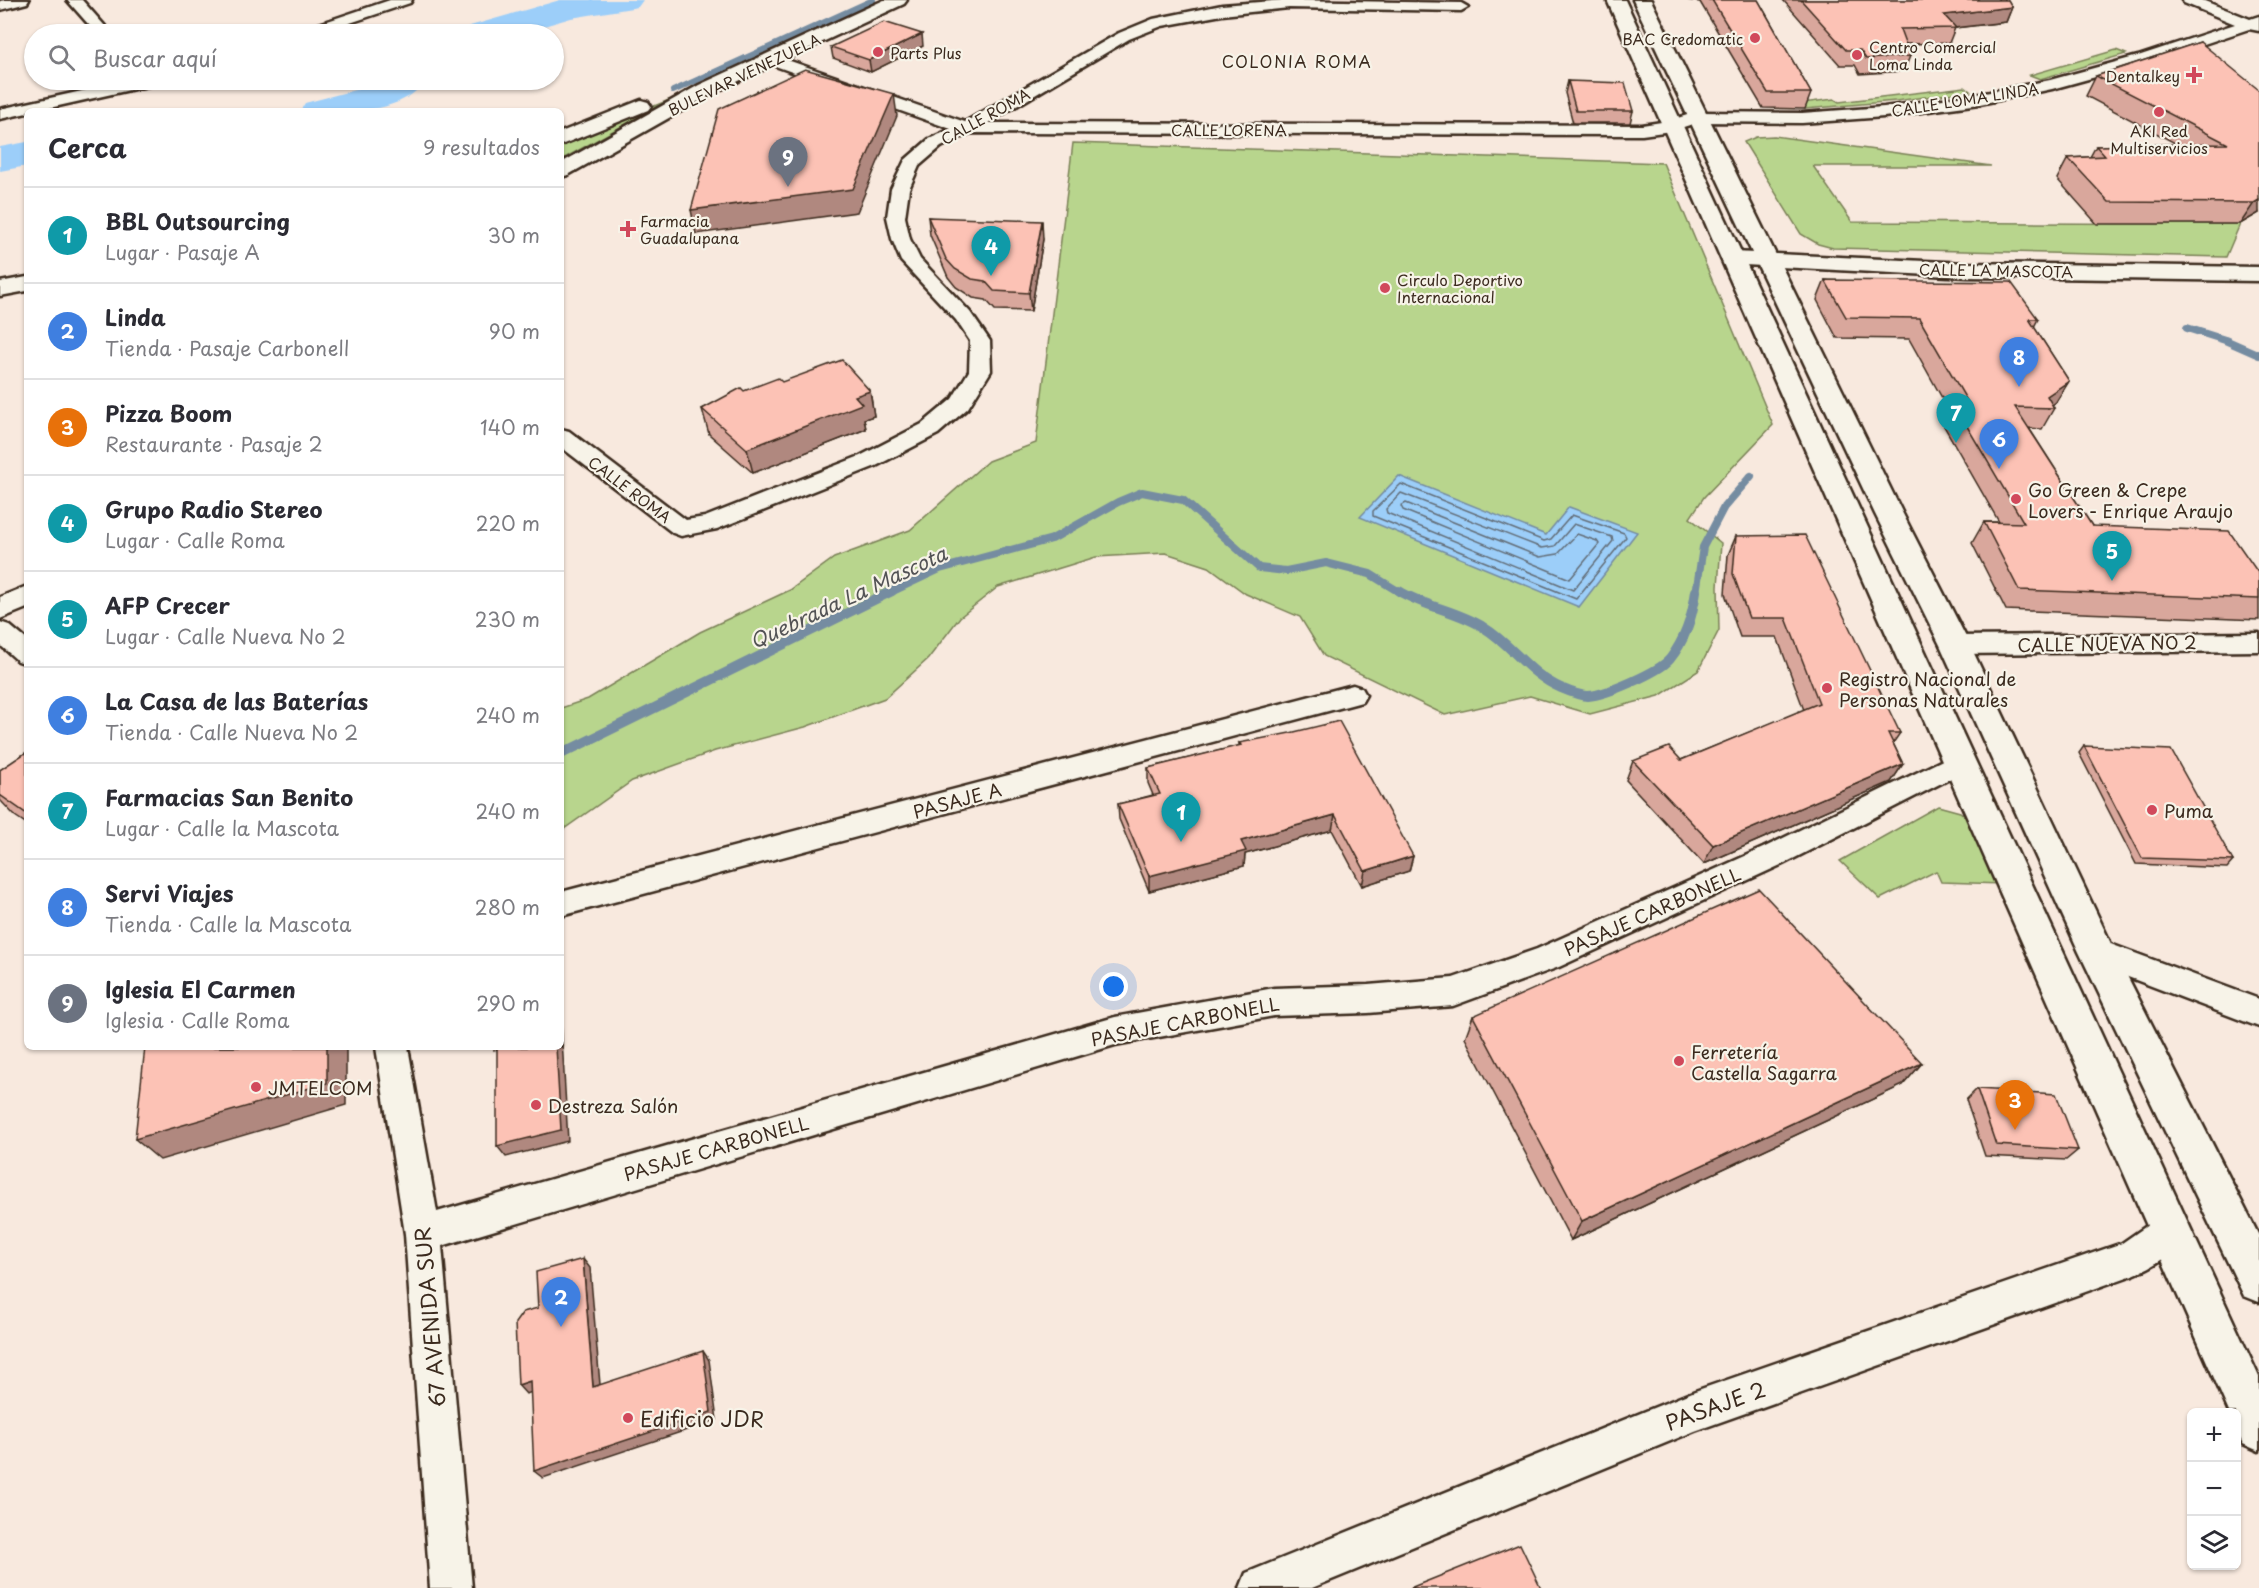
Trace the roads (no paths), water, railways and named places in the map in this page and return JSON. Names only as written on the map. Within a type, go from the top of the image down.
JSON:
[{"type":"main road","name":"BULEVAR VENEZUELA","points":[[564,138],[639,107],[874,0]]},
{"type":"main road","name":"BULEVAR VENEZUELA","points":[[564,169],[694,95],[898,0]]},
{"type":"main road","points":[[1616,0],[2259,1428]]},
{"type":"main road","points":[[1642,0],[1884,504],[1955,645],[2097,952],[2259,1281]]},
{"type":"main road","name":"CALLE LA MASCOTA","points":[[1733,259],[1967,270],[2259,274]]},
{"type":"main road","points":[[0,289],[24,285]]},
{"type":"main road","points":[[0,299],[24,294]]},
{"type":"main road","points":[[0,609],[24,597]]},
{"type":"main road","points":[[0,624],[24,612]]},
{"type":"street","points":[[0,6],[22,0]]},
{"type":"street","points":[[74,0],[96,24]]},
{"type":"street","points":[[333,24],[405,0]]},
{"type":"street","points":[[2189,0],[2256,24]]},
{"type":"street","name":"CALLE ROMA","points":[[564,438],[681,528],[709,524],[868,461],[930,429],[960,403],[980,371],[980,341],[963,316],[911,261],[901,239],[896,217],[900,189],[911,164],[935,143],[968,128],[1124,36],[1158,22],[1222,10],[1289,4],[1461,7]]},
{"type":"street","name":"CALLE LOMA LINDA","points":[[1697,117],[1802,118],[1884,112],[1980,99],[2115,68],[2256,24]]},
{"type":"street","name":"CALLE LORENA","points":[[770,59],[946,123],[968,128],[1642,130],[1671,126],[1697,117]]},
{"type":"street","points":[[27,108],[107,90]]},
{"type":"street","points":[[0,114],[24,109]]},
{"type":"street","points":[[0,631],[24,653]]},
{"type":"street","name":"CALLE NUEVA NO 2","points":[[1955,645],[2259,642]]},
{"type":"street","name":"PASAJE A","points":[[564,903],[1353,695]]},
{"type":"street","name":"PASAJE CARBONELL","points":[[423,1234],[1115,1031],[1274,1002],[1368,999],[1453,992],[1548,958],[1762,861],[1959,762]]},
{"type":"street","points":[[2097,952],[2259,1013]]},
{"type":"street","name":"67 AVENIDA SUR","points":[[392,1050],[423,1234],[451,1588]]},
{"type":"street","name":"PASAJE 2","points":[[1261,1588],[1695,1411],[2133,1257],[2170,1230]]},
{"type":"water","points":[[1399,476],[1546,535],[1569,507],[1637,532],[1579,607],[1360,517]]},
{"type":"waterway","points":[[514,24],[571,8],[626,0]]},
{"type":"waterway","name":"BULEVAR VENEZUELA","points":[[673,91],[873,0]]},
{"type":"waterway","points":[[330,108],[384,94],[391,90]]},
{"type":"waterway","points":[[0,159],[24,155]]},
{"type":"waterway","name":"Quebrada La Mascota","points":[[2187,328],[2225,340],[2259,355]]},
{"type":"waterway","name":"Quebrada La Mascota","points":[[1696,593],[1703,547],[1724,507],[1751,476]]},
{"type":"waterway","name":"Quebrada La Mascota","points":[[889,593],[940,569],[1052,539],[1118,502],[1142,492],[1183,500],[1259,568],[1286,571],[1326,563],[1370,574],[1401,593]]},
{"type":"waterway","name":"Quebrada La Mascota","points":[[564,753],[892,591]]},
{"type":"waterway","name":"Quebrada La Mascota","points":[[1399,591],[1483,627],[1549,682],[1571,692],[1588,696],[1607,692],[1632,682],[1670,659],[1688,626],[1696,591]]},
{"type":"place","name":"BAC Credomatic","points":[[1755,38]]},
{"type":"place","name":"Parts Plus","points":[[878,52]]},
{"type":"place","name":"Centro Comercial Loma Linda","points":[[1857,55]]},
{"type":"place","name":"Dentalkey","points":[[2194,75]]},
{"type":"place","name":"AKI Red Multiservicios","points":[[2159,112]]},
{"type":"place","name":"Iglesia El Carmen","points":[[788,187]]},
{"type":"place","name":"Farmacia Guadalupana","points":[[628,229]]},
{"type":"place","name":"Grupo Radio Stereo","points":[[991,276]]},
{"type":"place","name":"Circulo Deportivo Internacional","points":[[1385,288]]},
{"type":"place","name":"Servi Viajes","points":[[2019,387]]},
{"type":"place","name":"Farmacias San Benito","points":[[1956,443]]},
{"type":"place","name":"La Casa de las Baterías","points":[[1999,469]]},
{"type":"place","name":"Go Green & Crepe Lovers - Enrique Araujo","points":[[2016,499]]},
{"type":"place","name":"AFP Crecer","points":[[2112,581]]},
{"type":"place","name":"Registro Nacional de Personas Naturales","points":[[1827,688]]},
{"type":"place","name":"Puma","points":[[2152,810]]},
{"type":"place","name":"BBL Outsourcing","points":[[1181,842]]},
{"type":"place","name":"Ferretería Castella Sagarra","points":[[1679,1061]]},
{"type":"place","name":"JMTELCOM","points":[[256,1087]]},
{"type":"place","name":"Destreza Salón","points":[[536,1105]]},
{"type":"place","name":"Pizza Boom","points":[[2015,1130]]},
{"type":"place","name":"Linda","points":[[561,1327]]},
{"type":"place","name":"Edificio JDR","points":[[628,1418]]},
{"type":"district","name":"COLONIA ROMA","points":[[1297,61]]}]
